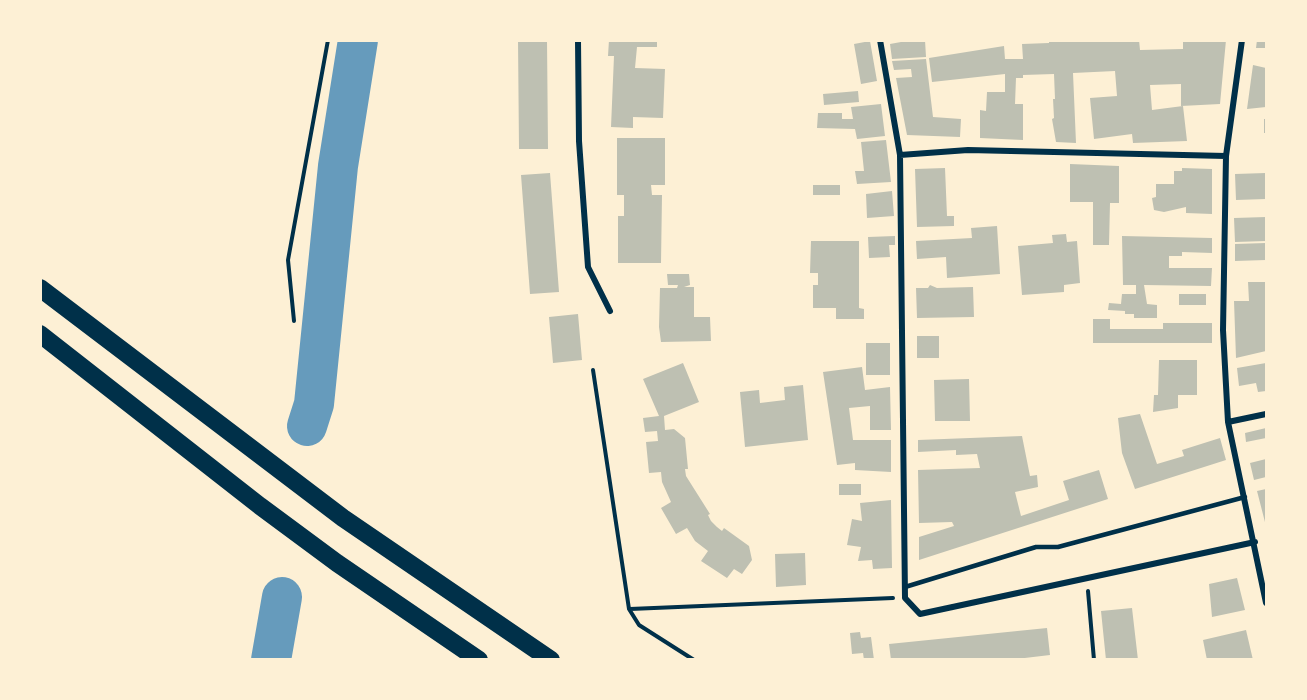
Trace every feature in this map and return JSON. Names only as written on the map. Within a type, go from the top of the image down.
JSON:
[{"type":"highway","points":[[40,288],[343,518],[551,660]]},
{"type":"highway","points":[[40,334],[268,513],[479,660]]},
{"type":"street","points":[[578,40],[580,173],[588,267],[610,311]]},
{"type":"street","points":[[880,40],[900,155],[905,598],[921,614],[1255,542]]},
{"type":"street","points":[[1242,40],[1226,156],[1223,330],[1228,422],[1266,603]]},
{"type":"street","points":[[900,155],[968,150],[1226,156]]},
{"type":"street","points":[[1228,422],[1266,414]]},
{"type":"lane","points":[[905,587],[1036,547],[1058,547],[1245,497]]},
{"type":"path","points":[[294,321],[288,260],[328,40]]},
{"type":"path","points":[[592,370],[629,609],[639,625],[694,660]]},
{"type":"path","points":[[1086,578],[1095,660]]},
{"type":"path","points":[[629,609],[905,598]]},
{"type":"building","points":[[518,40],[547,40],[548,149],[519,149]]},
{"type":"building","points":[[609,40],[657,40],[657,47],[637,47],[635,68],[665,69],[663,118],[633,117],[633,128],[611,127],[614,56],[608,56]]},
{"type":"building","points":[[925,40],[926,57],[892,59],[890,44]]},
{"type":"building","points":[[1049,40],[1139,40],[1140,50],[1183,49],[1183,41],[1226,40],[1220,104],[1181,106],[1181,84],[1150,85],[1152,110],[1183,106],[1187,141],[1133,143],[1132,134],[1094,139],[1090,98],[1117,96],[1115,71],[1073,73],[1076,143],[1056,142],[1052,119],[1054,118],[1053,99],[1055,99],[1054,74],[1023,75],[1023,78],[1016,78],[1015,104],[1023,104],[1023,140],[980,138],[980,110],[986,111],[987,92],[1005,92],[1005,74],[932,82],[929,58],[1004,46],[1005,59],[1023,59],[1022,44],[1049,43]]},
{"type":"building","points":[[1257,40],[1266,40],[1266,48],[1256,48]]},
{"type":"building","points":[[870,41],[877,81],[861,84],[854,44]]},
{"type":"building","points":[[926,59],[933,117],[961,119],[960,137],[907,135],[896,78],[912,77],[911,69],[894,70],[892,61]]},
{"type":"building","points":[[1253,65],[1266,68],[1266,107],[1247,109]]},
{"type":"building","points":[[858,91],[859,102],[824,105],[823,94]]},
{"type":"building","points":[[881,104],[885,136],[857,139],[855,129],[817,128],[818,113],[842,113],[842,119],[853,119],[851,107]]},
{"type":"building","points":[[1264,119],[1266,119],[1266,133],[1264,133]]},
{"type":"building","points":[[617,138],[665,138],[665,185],[651,185],[652,195],[662,195],[661,263],[618,263],[618,216],[624,216],[624,195],[617,195]]},
{"type":"building","points":[[886,140],[891,182],[857,184],[855,171],[864,171],[861,142]]},
{"type":"building","points":[[1070,164],[1119,166],[1119,203],[1110,203],[1109,245],[1093,245],[1093,202],[1070,202]]},
{"type":"building","points":[[945,168],[947,216],[954,216],[954,226],[917,227],[915,169]]},
{"type":"building","points":[[1182,168],[1212,169],[1212,214],[1186,213],[1186,207],[1164,212],[1154,210],[1152,198],[1156,197],[1156,184],[1174,184],[1174,171],[1182,171]]},
{"type":"building","points":[[550,173],[559,292],[530,294],[521,175]]},
{"type":"building","points":[[1266,173],[1266,199],[1236,200],[1235,174]]},
{"type":"building","points":[[813,185],[840,185],[840,195],[813,195]]},
{"type":"building","points":[[892,191],[894,216],[867,218],[866,194]]},
{"type":"building","points":[[1266,217],[1266,241],[1235,242],[1234,218]]},
{"type":"building","points":[[997,226],[1000,274],[947,278],[946,257],[917,259],[916,241],[972,238],[971,228]]},
{"type":"building","points":[[1066,234],[1067,242],[1077,241],[1080,283],[1064,285],[1064,292],[1022,295],[1018,246],[1053,243],[1052,235]]},
{"type":"building","points":[[895,236],[895,245],[889,245],[890,257],[869,258],[868,237]]},
{"type":"building","points":[[1122,236],[1212,238],[1212,253],[1182,252],[1182,256],[1169,256],[1169,268],[1212,268],[1211,286],[1144,285],[1147,304],[1157,305],[1157,318],[1134,318],[1134,314],[1125,314],[1125,311],[1108,310],[1109,303],[1121,304],[1122,294],[1136,294],[1136,285],[1123,285]]},
{"type":"building","points":[[811,241],[859,241],[859,308],[864,309],[864,319],[836,319],[836,308],[813,308],[813,285],[818,285],[818,273],[810,273]]},
{"type":"building","points":[[1266,243],[1266,260],[1235,261],[1235,244]]},
{"type":"building","points":[[667,274],[689,274],[690,285],[684,287],[694,287],[694,317],[710,317],[711,341],[661,342],[660,288],[677,288],[678,285],[668,285]]},
{"type":"building","points":[[1248,282],[1266,282],[1266,351],[1236,358],[1234,301],[1249,301]]},
{"type":"building","points":[[930,285],[937,288],[973,287],[974,317],[917,318],[916,288],[928,288]]},
{"type":"building","points":[[1179,294],[1206,294],[1206,305],[1179,305]]},
{"type":"building","points":[[578,314],[582,360],[553,363],[549,317]]},
{"type":"building","points":[[1093,319],[1110,319],[1110,329],[1163,329],[1163,323],[1212,323],[1212,343],[1093,343]]},
{"type":"building","points":[[917,336],[939,336],[939,358],[917,358]]},
{"type":"building","points":[[866,343],[890,343],[890,375],[866,375]]},
{"type":"building","points":[[1159,360],[1197,360],[1197,395],[1178,395],[1178,408],[1153,412],[1154,395],[1158,395]]},
{"type":"building","points":[[683,363],[699,402],[664,416],[665,430],[674,429],[685,438],[688,469],[685,469],[686,476],[710,514],[708,515],[711,521],[722,531],[724,528],[749,546],[752,560],[742,574],[734,569],[727,578],[701,561],[708,551],[695,541],[687,528],[676,534],[661,508],[671,502],[662,482],[661,472],[649,473],[646,442],[658,441],[657,431],[645,432],[643,418],[659,416],[643,379]]},
{"type":"building","points":[[1266,363],[1266,391],[1258,392],[1256,383],[1239,386],[1237,368]]},
{"type":"building","points":[[862,367],[865,390],[890,387],[891,430],[870,430],[870,406],[849,408],[853,440],[891,440],[891,472],[855,470],[855,463],[837,465],[823,372]]},
{"type":"building","points":[[969,379],[970,421],[935,421],[934,380]]},
{"type":"building","points":[[803,385],[808,440],[745,447],[740,392],[759,390],[760,403],[785,400],[784,387]]},
{"type":"building","points":[[1140,414],[1157,464],[1184,456],[1182,450],[1220,438],[1226,460],[1135,489],[1122,453],[1118,418]]},
{"type":"building","points":[[1266,428],[1266,438],[1246,442],[1245,433]]},
{"type":"building","points":[[1022,436],[1030,476],[1037,475],[1038,487],[1015,492],[1021,516],[1069,500],[1063,481],[1099,470],[1108,499],[919,560],[919,537],[954,526],[952,522],[919,523],[918,470],[980,468],[977,454],[956,455],[956,450],[918,452],[918,440]]},
{"type":"building","points":[[1266,459],[1266,477],[1254,480],[1250,463]]},
{"type":"building","points":[[839,484],[861,484],[861,495],[839,495]]},
{"type":"building","points":[[1266,489],[1266,526],[1257,491]]},
{"type":"building","points":[[891,500],[892,568],[873,569],[872,560],[858,561],[861,547],[847,545],[852,519],[862,521],[860,503]]},
{"type":"building","points":[[805,553],[806,585],[776,587],[775,554]]},
{"type":"building","points":[[1237,578],[1245,610],[1212,617],[1209,584]]},
{"type":"building","points":[[1132,608],[1138,660],[1106,660],[1101,611]]},
{"type":"building","points":[[1047,628],[1050,655],[1008,660],[891,660],[889,644]]},
{"type":"building","points":[[1246,630],[1253,660],[1207,660],[1203,640]]},
{"type":"building","points":[[860,632],[861,638],[871,637],[874,660],[864,660],[863,653],[852,654],[850,633]]},
{"type":"waterway","points":[[307,426],[314,404],[338,166],[358,40]]},
{"type":"waterway","points":[[271,660],[282,597]]}]
